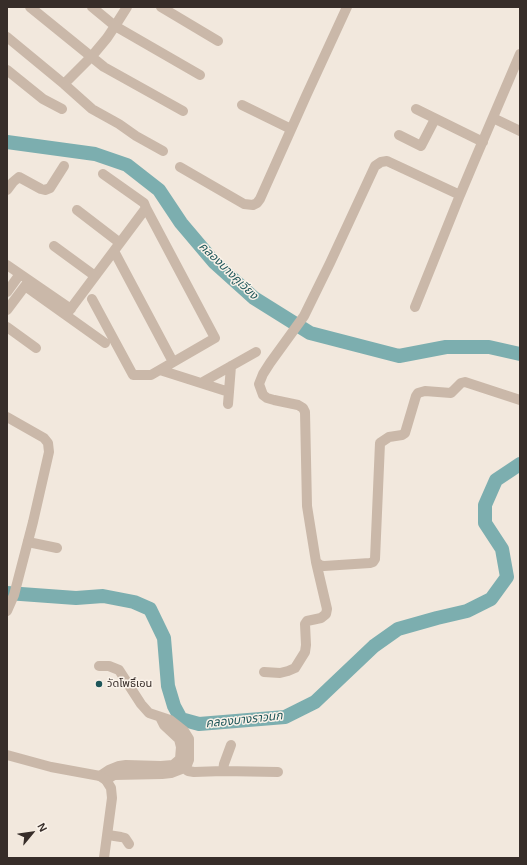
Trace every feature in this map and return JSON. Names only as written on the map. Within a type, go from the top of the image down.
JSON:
[{"type":"street","points":[[30,7],[104,67],[183,111]]},
{"type":"street","points":[[92,7],[116,26],[200,75]]},
{"type":"street","points":[[64,84],[92,56],[116,26],[127,7]]},
{"type":"street","points":[[161,7],[218,41]]},
{"type":"street","points":[[180,167],[244,204],[253,205],[257,203],[347,7]]},
{"type":"street","points":[[7,37],[92,109],[163,151]]},
{"type":"street","points":[[415,307],[460,195],[520,54]]},
{"type":"street","points":[[7,70],[43,99],[62,109]]},
{"type":"street","points":[[242,105],[291,129]]},
{"type":"street","points":[[416,109],[483,142]]},
{"type":"street","points":[[399,135],[421,146],[435,118]]},
{"type":"street","points":[[493,118],[520,131]]},
{"type":"street","points":[[264,672],[280,673],[295,668],[305,652],[305,624],[307,621],[321,618],[326,614],[327,609],[316,562],[307,506],[305,412],[303,408],[298,405],[267,398],[262,395],[259,384],[263,374],[304,316],[375,166],[381,162],[387,161],[460,195]]},
{"type":"street","points":[[7,190],[19,177],[41,189],[45,190],[50,188],[64,166]]},
{"type":"street","points":[[92,299],[133,374],[151,375],[215,338],[144,203],[103,174]]},
{"type":"street","points":[[68,312],[146,208]]},
{"type":"street","points":[[77,210],[120,242]]},
{"type":"street","points":[[54,246],[95,276]]},
{"type":"street","points":[[114,251],[173,362]]},
{"type":"street","points":[[7,265],[20,274],[27,283],[68,312],[105,342]]},
{"type":"street","points":[[7,292],[20,274]]},
{"type":"street","points":[[7,310],[27,283]]},
{"type":"street","points":[[7,327],[36,348]]},
{"type":"street","points":[[201,383],[256,352]]},
{"type":"street","points":[[228,404],[231,366]]},
{"type":"street","points":[[160,370],[229,392]]},
{"type":"street","points":[[316,562],[324,566],[370,563],[375,559],[380,443],[389,436],[402,435],[405,433],[418,393],[425,391],[451,393],[461,383],[465,382],[520,400]]},
{"type":"street","points":[[7,611],[14,595],[28,542],[49,452],[48,443],[44,438],[8,421]]},
{"type":"street","points":[[28,542],[57,548]]},
{"type":"street","points":[[7,755],[51,767],[103,778],[114,775],[171,773],[184,768],[189,760],[189,739],[184,731],[170,720],[149,713],[141,704],[119,670],[109,666],[99,666]]},
{"type":"street","points":[[103,778],[109,770],[119,766],[173,765],[180,758],[181,747],[179,739],[164,725],[160,717]]},
{"type":"street","points":[[223,771],[231,744]]},
{"type":"street","points":[[184,768],[188,771],[194,772],[278,772]]},
{"type":"street","points":[[103,778],[111,788],[112,798],[104,858]]},
{"type":"street","points":[[108,835],[121,836],[125,838],[129,844]]},
{"type":"waterway","name":"คลองบางคูเวียง","points":[[7,142],[95,154],[127,165],[159,190],[181,223],[214,262],[254,298],[310,333],[399,356],[446,347],[489,347],[520,354]]},
{"type":"waterway","name":"คลองบางราวนก","points":[[7,593],[76,598],[103,596],[134,602],[150,609],[164,638],[168,686],[174,706],[181,719],[199,724],[285,717],[315,702],[374,646],[398,629],[467,611],[491,599],[507,577],[502,549],[485,523],[485,505],[496,480],[520,464]]},
{"type":"place","name":"วัดโพธิ์เอน","points":[[99,684]]}]
